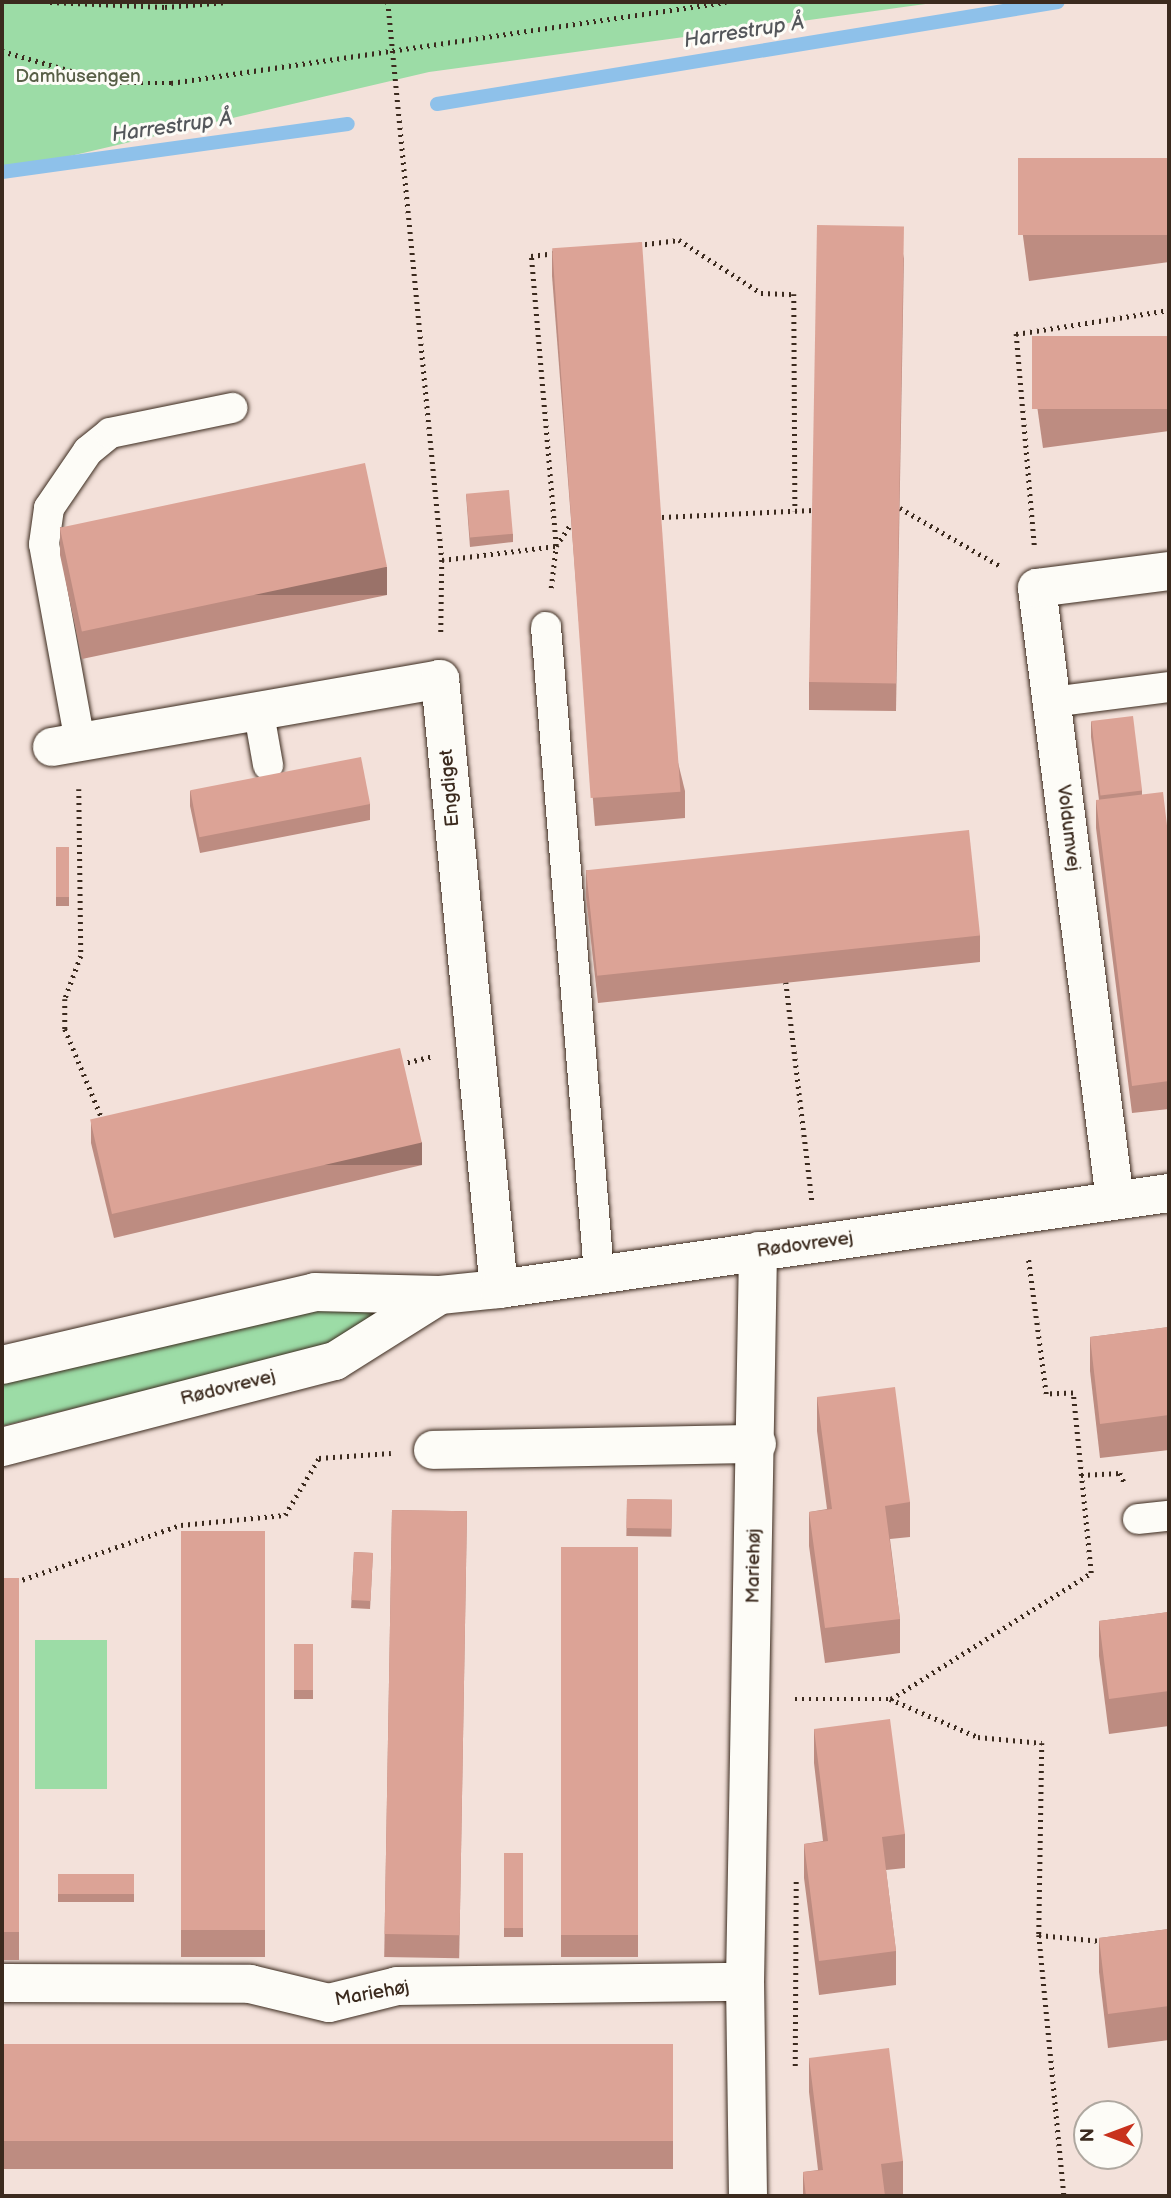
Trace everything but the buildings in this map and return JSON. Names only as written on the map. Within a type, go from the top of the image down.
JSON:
[{"type":"street","points":[[1037,588],[1169,571]]},
{"type":"street","name":"Voldumvej","points":[[1037,588],[1115,1200]]},
{"type":"street","points":[[66,744],[258,708],[440,679]]},
{"type":"street","name":"Engdiget","points":[[440,679],[499,1289]]},
{"type":"street","name":"Rødovrevej","points":[[2,1365],[315,1292],[440,1295],[499,1289],[1169,1193]]},
{"type":"street","name":"Mariehøj","points":[[748,2196],[745,1982],[757,1444],[758,1251]]},
{"type":"street","name":"Rødovrevej","points":[[2,1447],[335,1361],[440,1295]]},
{"type":"street","points":[[433,1450],[757,1444]]},
{"type":"street","name":"Mariehøj","points":[[2,1983],[250,1984],[329,2003],[397,1986],[745,1982]]},
{"type":"lane","points":[[66,744],[44,544],[50,508],[88,451],[110,433],[232,408]]},
{"type":"lane","points":[[546,627],[599,1273]]},
{"type":"lane","points":[[1052,702],[1169,687]]},
{"type":"lane","points":[[258,708],[268,765]]},
{"type":"lane","points":[[1138,1519],[1169,1516]]},
{"type":"path","points":[[50,2],[165,7],[228,2]]},
{"type":"path","points":[[388,2],[442,560],[440,679]]},
{"type":"path","points":[[2,51],[113,83],[171,83],[392,53],[726,2]]},
{"type":"path","points":[[625,246],[679,240],[761,293],[794,294],[795,511]]},
{"type":"path","points":[[556,546],[531,256],[571,252]]},
{"type":"path","points":[[1037,588],[1016,334],[1169,310]]},
{"type":"path","points":[[900,508],[1037,588]]},
{"type":"path","points":[[662,517],[813,510]]},
{"type":"path","points":[[442,560],[556,546],[571,524]]},
{"type":"path","points":[[66,744],[81,956],[65,999],[65,1029],[110,1135]]},
{"type":"path","points":[[786,982],[803,1161]]},
{"type":"path","points":[[394,1066],[475,1046]]},
{"type":"path","points":[[890,1699],[1091,1573],[1073,1393],[1046,1394],[1022,1214]]},
{"type":"path","points":[[2,1584],[181,1525],[285,1515],[319,1458],[433,1450]]},
{"type":"path","points":[[752,1699],[890,1699],[978,1737],[1042,1743],[1040,1935],[1064,2196]]},
{"type":"path","points":[[1040,1935],[1101,1941]]},
{"type":"green space","name":"Damhusengen","points":[[2,2],[940,2],[429,72],[2,172]]},
{"type":"green space","points":[[378,1307],[374,1327],[306,1351],[2,1426],[2,1378],[285,1312]]},
{"type":"green space","points":[[35,1640],[107,1640],[107,1789],[35,1789]]},
{"type":"waterway","name":"Harrestrup Å","points":[[437,104],[1058,2]]},
{"type":"waterway","name":"Harrestrup Å","points":[[2,172],[348,124]]}]
